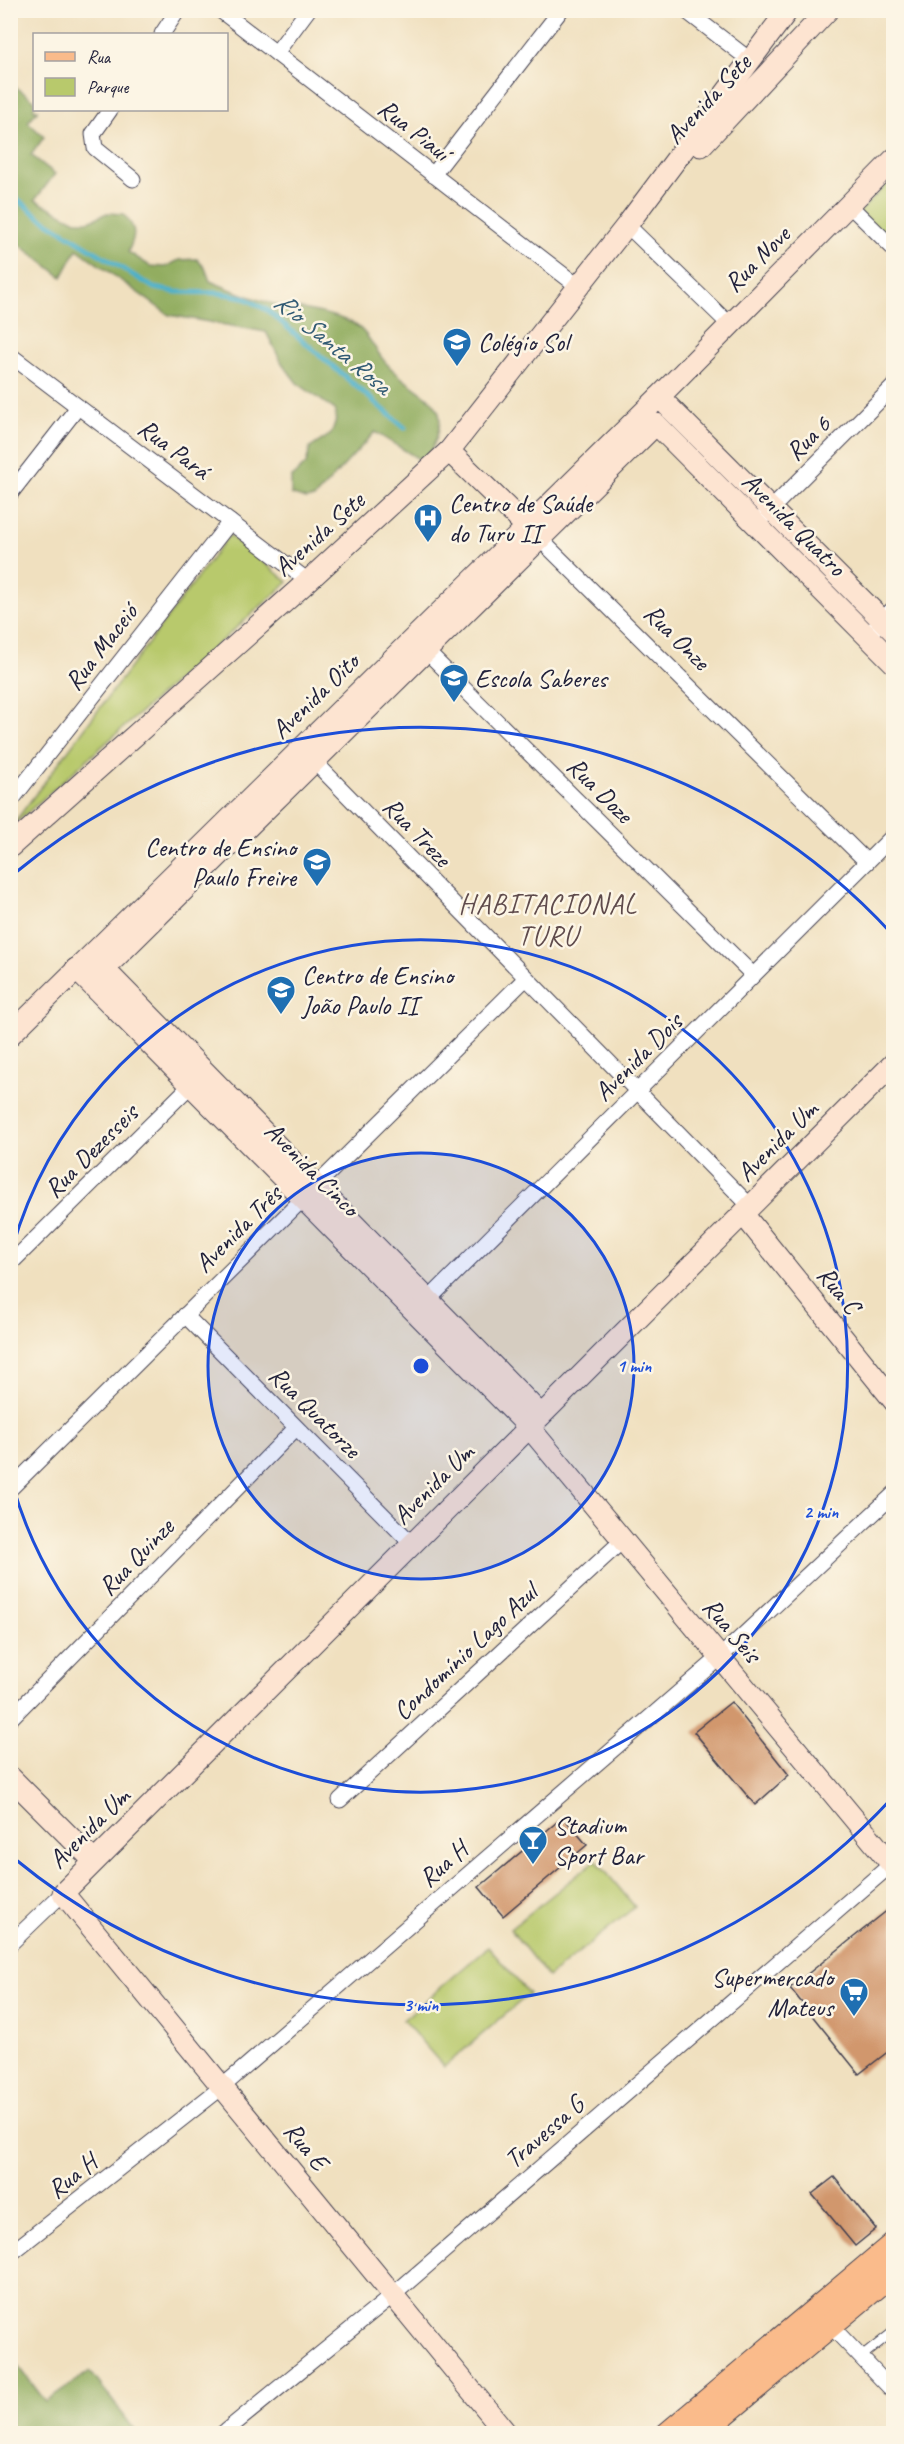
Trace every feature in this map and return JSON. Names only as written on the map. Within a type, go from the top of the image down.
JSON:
[{"type":"main road","points":[[668,2433],[894,2244]]},
{"type":"main road","points":[[700,2433],[894,2272]]},
{"type":"street","points":[[163,33],[178,10]]},
{"type":"street","name":"Rua Piauí","points":[[220,10],[579,287]]},
{"type":"street","points":[[276,53],[308,10]]},
{"type":"street","points":[[433,175],[561,10]]},
{"type":"street","points":[[685,10],[751,61]]},
{"type":"street","name":"Avenida Sete","points":[[12,843],[308,581],[449,451],[627,225],[788,10]]},
{"type":"street","name":"Avenida Sete","points":[[627,225],[828,10]]},
{"type":"street","points":[[109,111],[93,134],[94,148],[133,179]]},
{"type":"street","name":"Rua Nove","points":[[659,397],[894,159]]},
{"type":"street","points":[[849,204],[894,249]]},
{"type":"street","points":[[627,225],[730,325]]},
{"type":"street","name":"Rua Pará","points":[[10,355],[308,581]]},
{"type":"street","name":"Rua 6","points":[[756,524],[894,386]]},
{"type":"street","points":[[533,533],[656,424],[659,397]]},
{"type":"street","name":"Avenida Quatro","points":[[659,397],[771,509],[890,620]]},
{"type":"street","name":"Avenida Oito","points":[[10,1035],[76,969],[308,755],[420,645],[533,533],[659,397]]},
{"type":"street","points":[[10,494],[78,406]]},
{"type":"street","name":"Avenida Quatro","points":[[656,424],[894,663]]},
{"type":"street","name":"Rua Onze","points":[[449,451],[867,862]]},
{"type":"street","name":"Rua Maceió","points":[[10,802],[230,522]]},
{"type":"street","points":[[867,636],[890,620]]},
{"type":"street","name":"Rua Doze","points":[[420,645],[753,975]]},
{"type":"street","points":[[76,969],[104,969],[308,755]]},
{"type":"street","name":"Rua Treze","points":[[308,755],[638,1090],[747,1210]]},
{"type":"street","name":"Avenida Dois","points":[[422,1306],[894,835]]},
{"type":"street","name":"Avenida Cinco","points":[[76,969],[198,1079],[535,1421]]},
{"type":"street","name":"Avenida Cinco","points":[[104,969],[198,1079]]},
{"type":"street","name":"Avenida Três","points":[[10,1489],[526,978]]},
{"type":"street","name":"Avenida Um","points":[[10,1944],[894,1064]]},
{"type":"street","name":"Rua Dezesseis","points":[[10,1264],[198,1079]]},
{"type":"street","name":"Rua C","points":[[747,1210],[894,1401]]},
{"type":"street","name":"Rua Quatorze","points":[[185,1315],[411,1543]]},
{"type":"street","name":"Rua Seis","points":[[535,1421],[623,1540],[893,1865]]},
{"type":"street","name":"Rua Quinze","points":[[10,1719],[297,1428]]},
{"type":"street","name":"Rua H","points":[[10,2254],[222,2087],[720,1657],[894,1494]]},
{"type":"street","name":"Condomínio Lago Azul","points":[[340,1800],[623,1540]]},
{"type":"street","points":[[10,1777],[94,1861]]},
{"type":"street","name":"Travessa G","points":[[222,2433],[393,2295],[893,1865]]},
{"type":"street","name":"Rua E","points":[[63,1893],[507,2433]]},
{"type":"street","points":[[830,2325],[894,2392]]},
{"type":"lane","points":[[860,2358],[894,2331]]},
{"type":"green space","points":[[10,83],[33,99],[33,111],[37,111],[28,122],[44,137],[31,155],[55,174],[35,200],[76,221],[89,221],[107,213],[123,214],[131,223],[134,232],[128,252],[150,266],[165,267],[179,260],[197,259],[205,268],[210,281],[262,301],[331,315],[350,322],[362,330],[386,363],[433,403],[439,412],[440,424],[425,463],[375,432],[314,498],[305,499],[291,494],[291,478],[306,464],[310,448],[331,434],[336,420],[335,410],[297,383],[282,363],[266,332],[169,315],[77,249],[62,277],[11,238]]},
{"type":"green space","points":[[893,178],[893,245],[859,212]]},
{"type":"green space","points":[[229,535],[288,582],[11,827]]},
{"type":"green space","points":[[596,1860],[635,1907],[548,1977],[510,1929]]},
{"type":"green space","points":[[488,1947],[529,1994],[444,2067],[403,2020]]},
{"type":"green space","points":[[11,2356],[46,2402],[90,2371],[137,2433],[11,2433]]},
{"type":"building","points":[[731,1702],[789,1775],[755,1805],[694,1732]]},
{"type":"building","name":"Stadium Sport Bar","points":[[563,1817],[587,1845],[503,1916],[479,1887]]},
{"type":"building","name":"Supermercado Mateus","points":[[894,1905],[894,2047],[859,2074],[790,1988]]},
{"type":"building","points":[[834,2177],[876,2229],[855,2246],[812,2194]]},
{"type":"waterway","name":"Rio Santa Rosa","points":[[10,193],[38,216],[154,288],[243,297],[267,310],[405,428]]},
{"type":"place","name":"Colégio Sol","points":[[457,368]]},
{"type":"place","name":"Centro de Saúde do Turu II","points":[[428,544]]},
{"type":"place","name":"Escola Saberes","points":[[454,704]]},
{"type":"place","name":"Centro de Ensino Paulo Freire","points":[[317,888]]},
{"type":"place","name":"Centro de Ensino João Paulo II","points":[[281,1016]]},
{"type":"place","name":"Stadium Sport Bar","points":[[533,1866]]},
{"type":"place","name":"Supermercado Mateus","points":[[854,2018]]},
{"type":"district","name":"HABITACIONAL TURU","points":[[548,919]]}]
